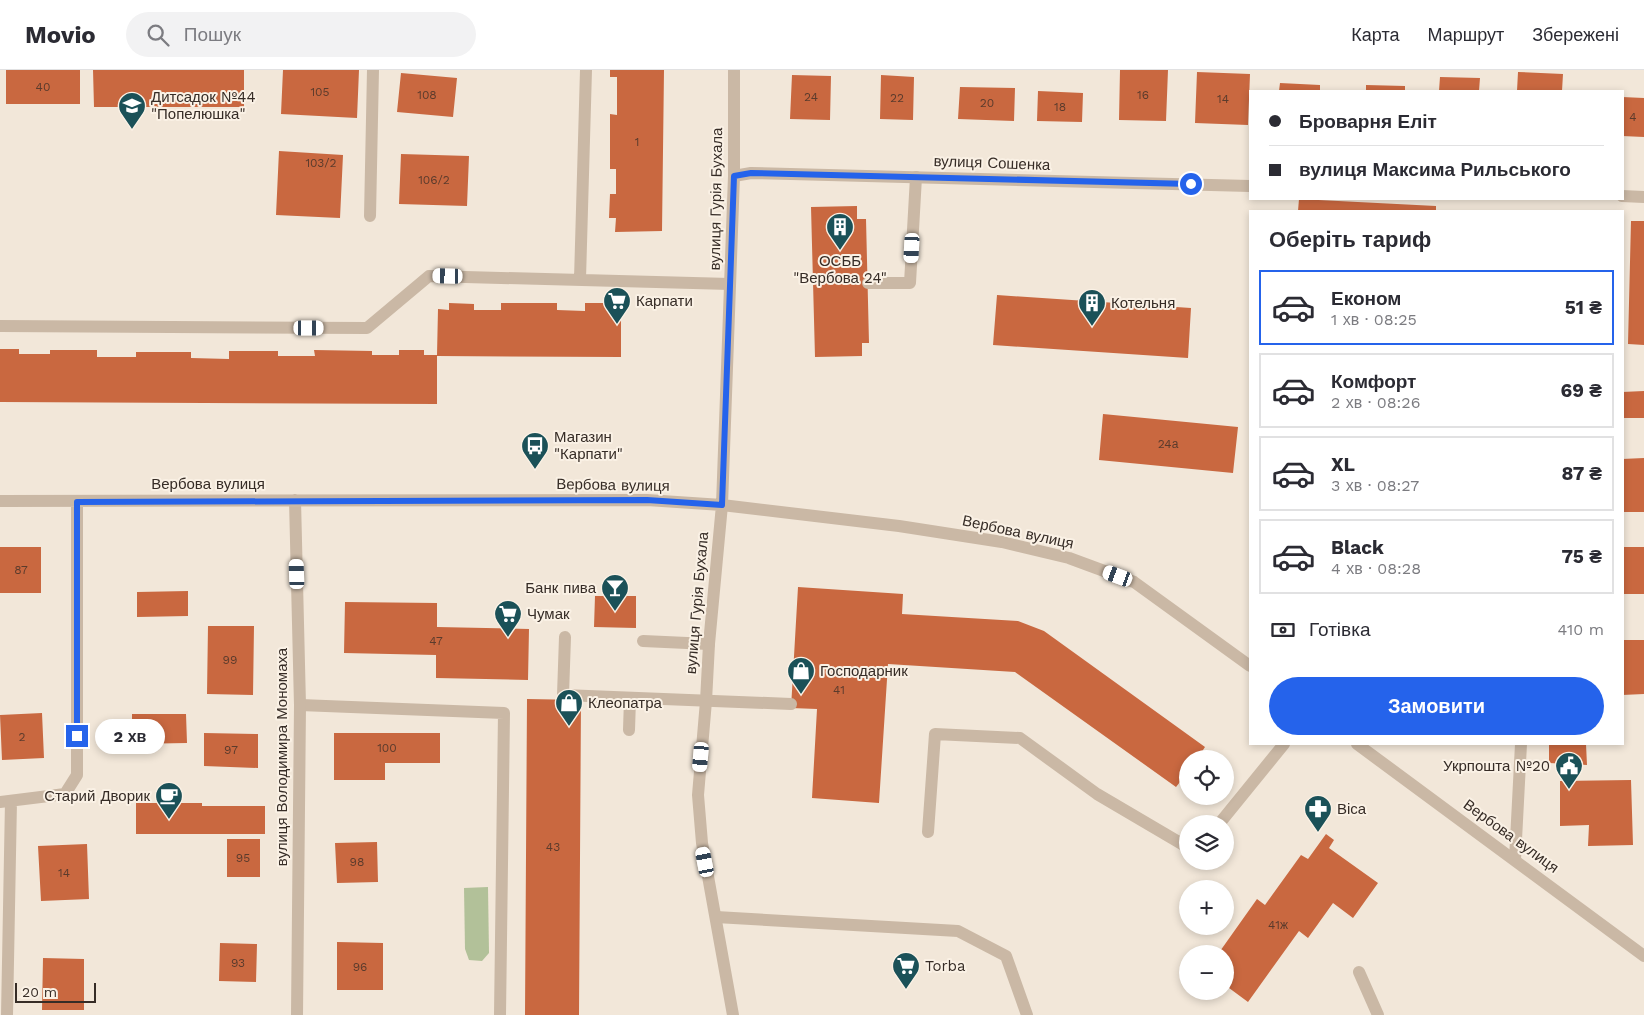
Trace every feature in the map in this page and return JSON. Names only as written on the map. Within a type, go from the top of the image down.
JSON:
[{"type":"street","points":[[370,216],[373,70]]},
{"type":"street","points":[[580,279],[586,70]]},
{"type":"street","name":"вулиця Гурія Бухала","points":[[733,1015],[702,843],[698,795],[722,505],[734,176],[734,70]]},
{"type":"street","name":"вулиця Сошенка","points":[[734,176],[751,173],[1249,186]]},
{"type":"street","points":[[868,283],[910,283],[916,177]]},
{"type":"street","points":[[1624,196],[1644,197]]},
{"type":"street","points":[[0,326],[366,328],[429,276],[730,284]]},
{"type":"street","name":"вулиця Володимира Мономаха","points":[[295,500],[300,705],[297,1015]]},
{"type":"street","name":"Вербова вулиця","points":[[0,502],[647,500],[722,505],[899,526],[1002,542],[1069,558],[1134,582],[1249,665]]},
{"type":"street","points":[[7,1015],[5,802],[65,794],[78,775],[77,502]]},
{"type":"street","points":[[565,637],[564,695],[791,704]]},
{"type":"street","points":[[643,641],[709,644]]},
{"type":"street","points":[[629,730],[630,699]]},
{"type":"street","points":[[300,705],[504,712],[500,1015]]},
{"type":"street","points":[[928,832],[935,734],[944,734],[1020,738],[1097,794],[1179,842]]},
{"type":"street","points":[[1226,815],[1283,745]]},
{"type":"street","name":"Вербова вулиця","points":[[1358,745],[1644,956]]},
{"type":"street","points":[[1515,859],[1521,745]]},
{"type":"street","points":[[716,917],[958,931],[1006,956],[1027,1015]]},
{"type":"street","points":[[1359,972],[1378,1015]]},
{"type":"green space","points":[[488,887],[489,953],[482,961],[469,960],[465,949],[464,888]]},
{"type":"building","points":[[6,70],[80,70],[80,104],[6,104]]},
{"type":"building","points":[[93,70],[244,70],[244,107],[94,107]]},
{"type":"building","points":[[283,70],[359,70],[357,118],[281,114]]},
{"type":"building","points":[[610,70],[664,70],[662,231],[615,232],[616,218],[609,218],[610,194],[616,194],[616,169],[610,169],[610,114],[617,115],[617,77],[610,77]]},
{"type":"building","points":[[1120,70],[1168,70],[1166,121],[1119,120]]},
{"type":"building","points":[[1197,72],[1250,74],[1248,125],[1195,123]]},
{"type":"building","points":[[1518,72],[1563,74],[1562,90],[1517,90]]},
{"type":"building","points":[[401,73],[457,78],[453,117],[397,112]]},
{"type":"building","points":[[792,75],[831,76],[830,120],[790,119]]},
{"type":"building","points":[[881,75],[914,77],[913,120],[880,119]]},
{"type":"building","points":[[1440,77],[1480,78],[1479,90],[1439,90]]},
{"type":"building","points":[[1280,83],[1320,85],[1320,90],[1279,90]]},
{"type":"building","points":[[1366,85],[1405,86],[1405,90],[1366,90]]},
{"type":"building","points":[[960,87],[1015,88],[1014,121],[958,119]]},
{"type":"building","points":[[1038,91],[1083,93],[1082,122],[1037,121]]},
{"type":"building","points":[[1624,97],[1644,98],[1644,137],[1624,136]]},
{"type":"building","points":[[279,151],[343,155],[340,218],[276,215]]},
{"type":"building","points":[[401,154],[469,156],[467,206],[399,204]]},
{"type":"building","points":[[1299,200],[1436,206],[1436,210],[1298,210]]},
{"type":"building","name":"ОСББ \"Вербова 24\"","points":[[857,206],[857,219],[866,219],[869,343],[862,343],[862,356],[815,357],[811,207]]},
{"type":"building","points":[[1631,221],[1644,221],[1644,345],[1628,344]]},
{"type":"building","name":"Котельня","points":[[997,295],[1191,308],[1188,358],[993,345]]},
{"type":"building","points":[[449,303],[474,304],[474,310],[501,310],[501,303],[557,303],[557,310],[585,311],[585,303],[607,303],[607,311],[621,311],[621,357],[437,356],[437,404],[0,402],[0,349],[19,349],[19,354],[50,354],[50,350],[97,350],[97,357],[136,357],[136,352],[191,352],[191,358],[229,359],[229,351],[278,351],[278,356],[315,356],[314,350],[372,351],[372,355],[399,355],[399,350],[424,350],[424,355],[437,355],[438,309],[449,310]]},
{"type":"building","points":[[1644,391],[1644,418],[1624,418],[1624,392]]},
{"type":"building","points":[[1103,414],[1238,427],[1233,473],[1099,460]]},
{"type":"building","points":[[1644,458],[1644,512],[1624,512],[1624,459]]},
{"type":"building","points":[[0,547],[41,547],[41,593],[0,593]]},
{"type":"building","points":[[1624,547],[1644,547],[1644,594],[1624,594]]},
{"type":"building","points":[[798,587],[903,594],[902,614],[1018,621],[1044,631],[1205,747],[1203,750],[1179,750],[1179,783],[1176,787],[1015,672],[888,664],[879,803],[812,798],[817,709],[791,708]]},
{"type":"building","points":[[188,591],[188,616],[137,617],[137,592]]},
{"type":"building","name":"Банк пива","points":[[595,596],[636,596],[636,628],[594,627]]},
{"type":"building","points":[[345,602],[437,603],[437,627],[529,629],[528,680],[436,678],[436,655],[344,653]]},
{"type":"building","points":[[208,626],[254,626],[253,695],[207,694]]},
{"type":"building","points":[[1624,640],[1644,640],[1644,694],[1624,695]]},
{"type":"building","points":[[527,699],[581,700],[579,1015],[525,1015]]},
{"type":"building","points":[[42,713],[44,758],[2,760],[0,715]]},
{"type":"building","points":[[132,714],[186,714],[187,743],[132,744]]},
{"type":"building","points":[[204,733],[258,734],[258,768],[204,766]]},
{"type":"building","points":[[334,733],[440,733],[440,763],[385,763],[385,780],[334,780]]},
{"type":"building","points":[[1549,745],[1586,745],[1587,765],[1549,763]]},
{"type":"building","points":[[1631,780],[1633,845],[1588,846],[1589,825],[1560,826],[1560,781]]},
{"type":"building","points":[[136,803],[202,803],[202,806],[265,806],[265,834],[136,834]]},
{"type":"building","points":[[1326,834],[1334,840],[1329,848],[1378,883],[1353,918],[1333,903],[1308,938],[1299,931],[1248,1002],[1234,992],[1234,945],[1224,945],[1231,935],[1234,935],[1234,931],[1257,899],[1265,905],[1301,855],[1308,859]]},
{"type":"building","points":[[227,839],[260,839],[260,877],[227,877]]},
{"type":"building","points":[[377,842],[378,882],[337,883],[335,843]]},
{"type":"building","points":[[87,844],[89,899],[41,901],[38,846]]},
{"type":"building","points":[[337,942],[383,943],[383,990],[337,990]]},
{"type":"building","points":[[220,943],[257,944],[256,982],[219,981]]},
{"type":"building","points":[[43,958],[84,959],[84,1010],[42,1010]]},
{"type":"place","name":"Дитсадок №44 \"Попелюшка\"","points":[[132,130]]},
{"type":"place","name":"ОСББ \"Вербова 24\"","points":[[840,251]]},
{"type":"place","name":"Карпати","points":[[617,325]]},
{"type":"place","name":"Котельня","points":[[1092,327]]},
{"type":"place","name":"Магазин \"Карпати\"","points":[[535,470]]},
{"type":"place","name":"Банк пива","points":[[615,612]]},
{"type":"place","name":"Чумак","points":[[508,638]]},
{"type":"place","name":"Господарник","points":[[801,695]]},
{"type":"place","name":"Клеопатра","points":[[569,727]]},
{"type":"place","name":"Укрпошта №20","points":[[1569,790]]},
{"type":"place","name":"Старий Дворик","points":[[169,820]]},
{"type":"place","name":"Віса","points":[[1318,833]]},
{"type":"place","name":"Torba","points":[[906,990]]},
{"type":"route","points":[[77,736],[77,502],[647,500],[722,505],[734,176],[751,173],[1191,184]]}]
